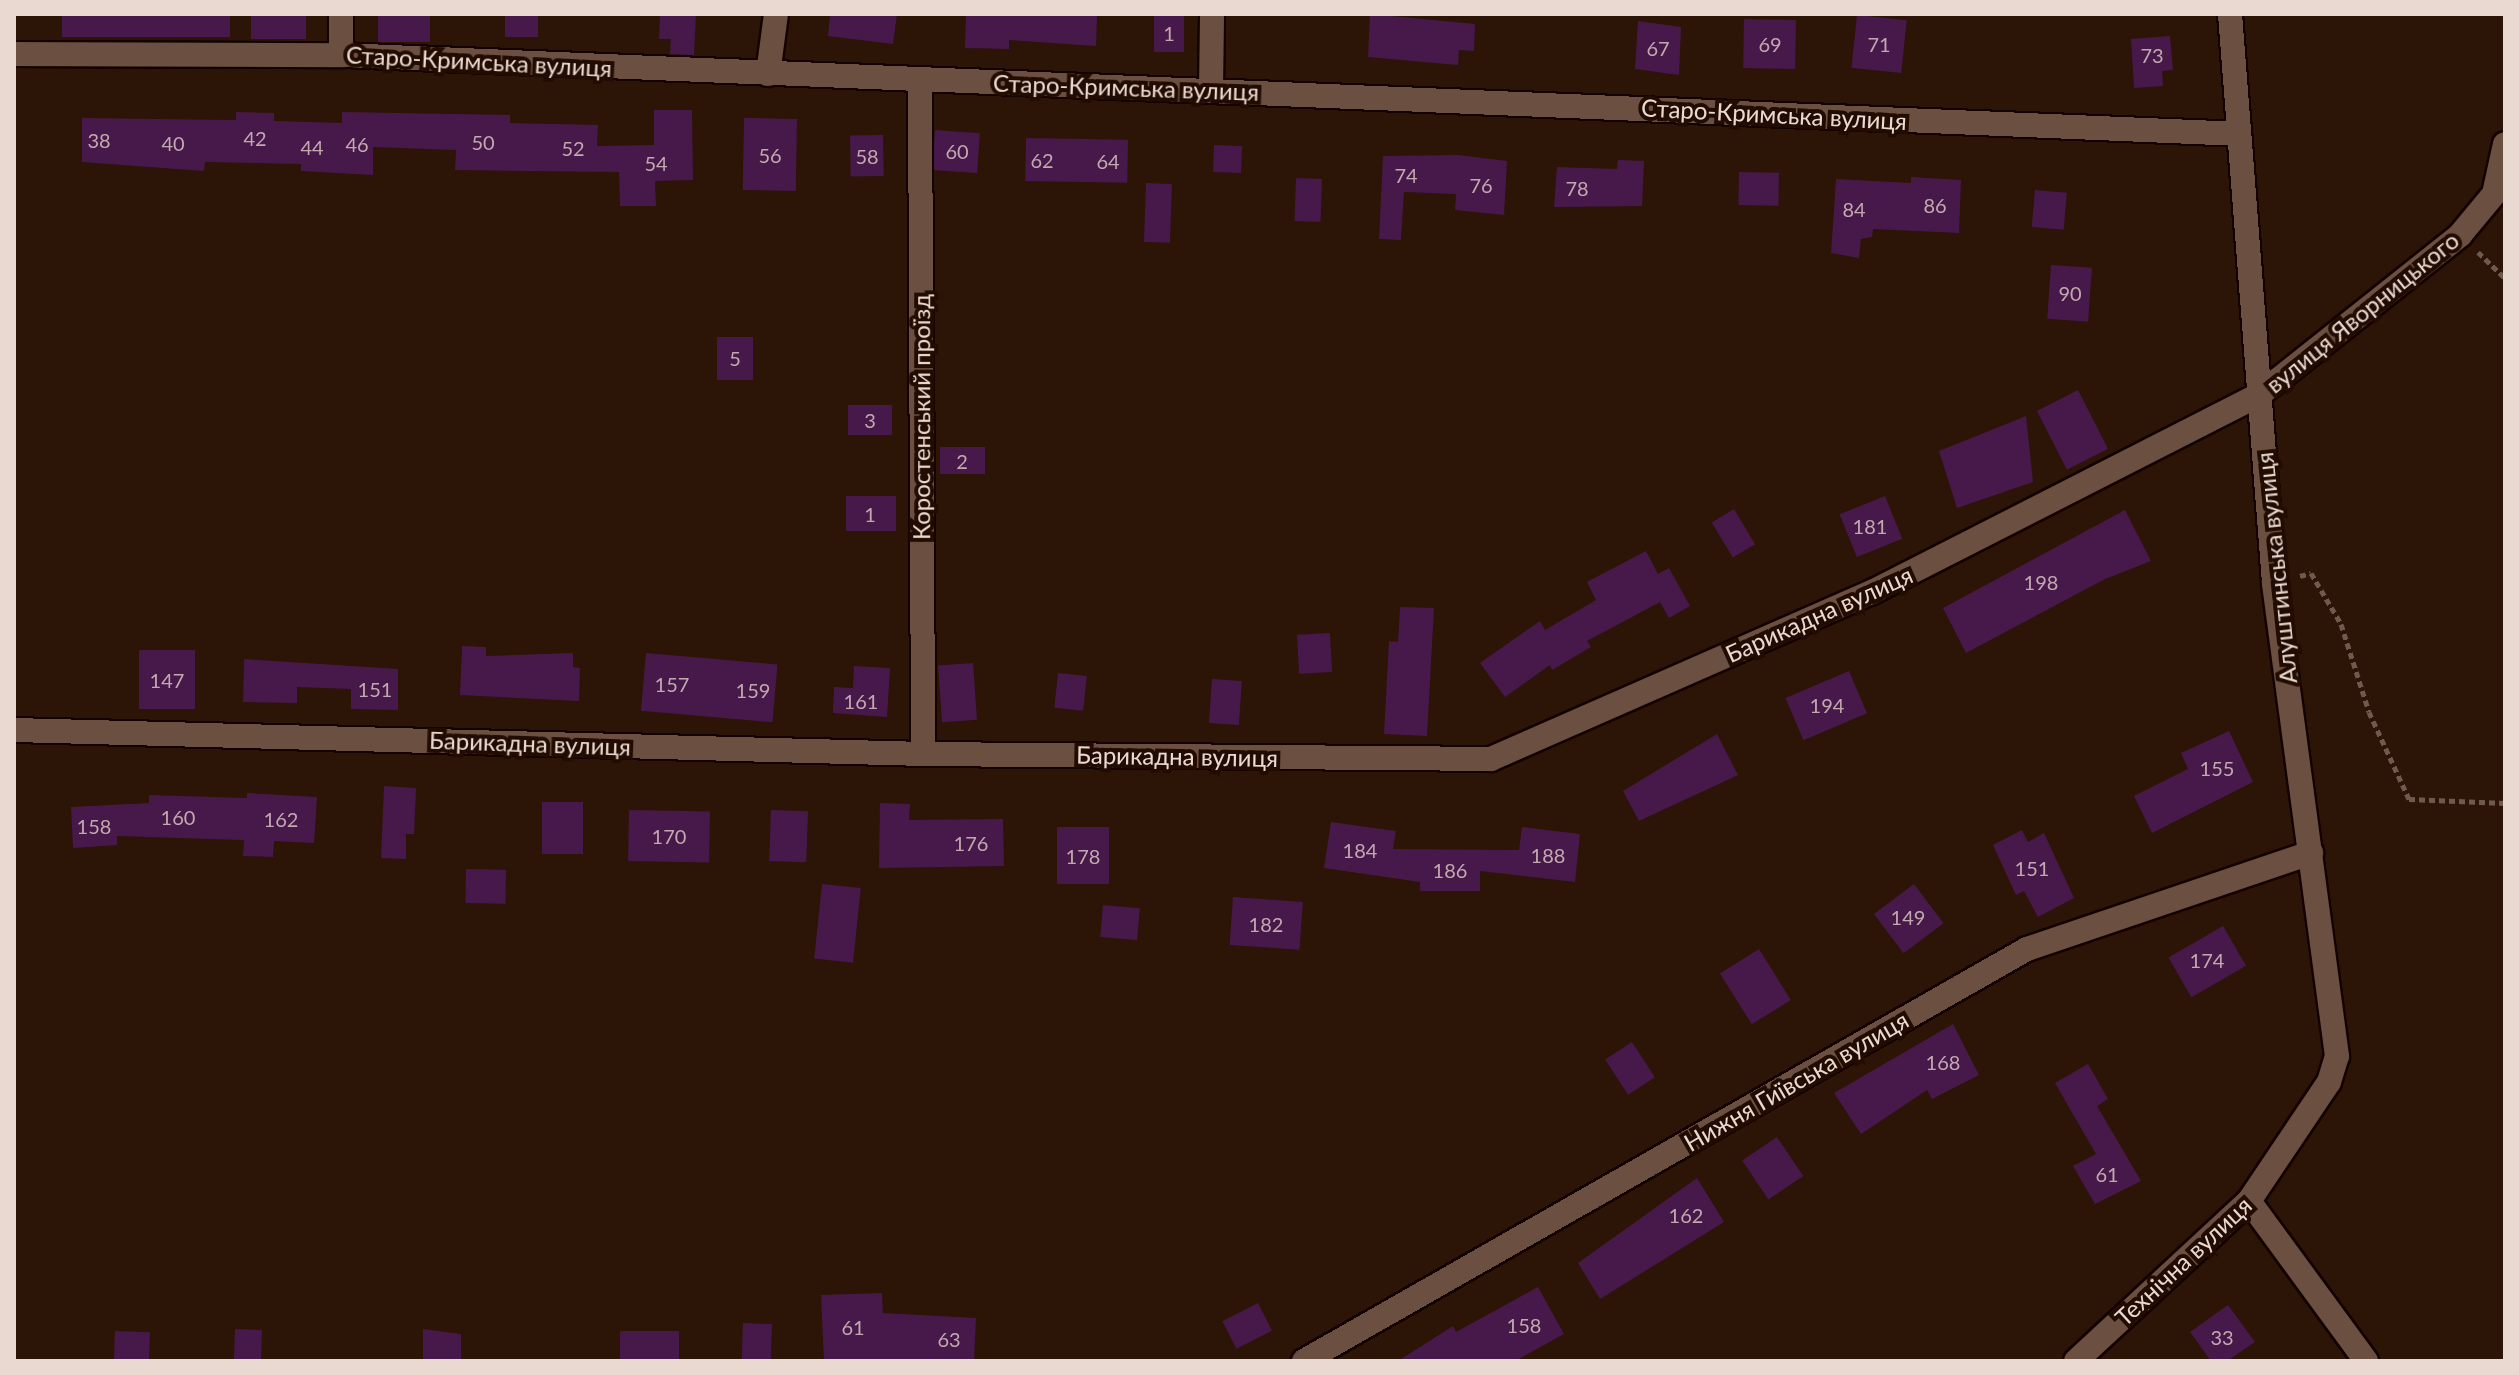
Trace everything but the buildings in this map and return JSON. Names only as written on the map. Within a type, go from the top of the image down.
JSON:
[{"type":"street","points":[[341,14],[341,55]]},
{"type":"street","points":[[768,74],[776,14]]},
{"type":"street","points":[[1211,89],[1212,14]]},
{"type":"street","name":"Алуштинська вулиця","points":[[2230,14],[2274,583],[2337,1056],[2309,1114]]},
{"type":"street","name":"Старо-Кримська вулиця","points":[[14,54],[341,55],[2238,134]]},
{"type":"street","name":"Коростенський проїзд","points":[[920,80],[923,754]]},
{"type":"street","name":"вулиця Яворницького","points":[[2259,395],[2460,235],[2500,188],[2505,144]]},
{"type":"street","name":"Барикадна вулиця","points":[[14,730],[923,754],[1491,759],[1872,592],[2259,395]]},
{"type":"street","name":"Нижня Гиївська вулиця","points":[[1304,1361],[2027,949],[2311,853]]},
{"type":"street","name":"Технічна вулиця","points":[[2076,1361],[2249,1201],[2309,1114]]},
{"type":"street","points":[[2249,1201],[2366,1361]]},
{"type":"path","points":[[2460,235],[2505,278]]},
{"type":"path","points":[[2274,583],[2311,573],[2341,624],[2369,712],[2409,799],[2505,803]]}]
